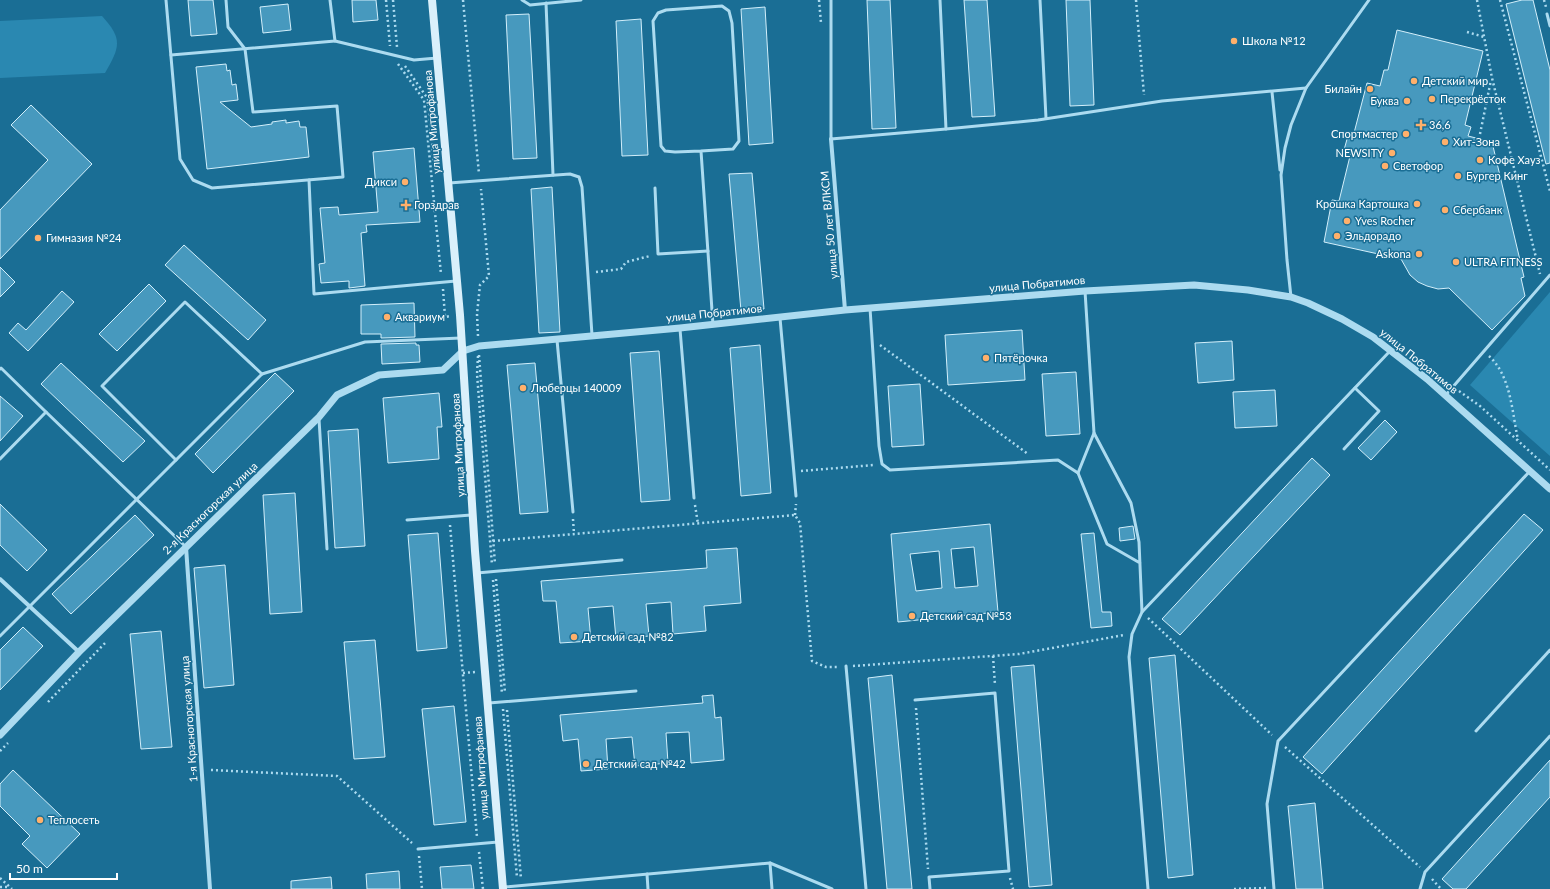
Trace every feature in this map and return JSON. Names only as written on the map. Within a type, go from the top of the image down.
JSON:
[{"type":"main road","name":"улица Митрофанова","points":[[432,0],[462,338],[477,573],[503,888]]},
{"type":"street","name":"улица 50 лет ВЛКСМ","points":[[831,139],[845,310]]},
{"type":"street","name":"улица Побратимов","points":[[463,351],[479,346],[592,337],[845,310],[1085,291],[1194,285],[1248,290],[1291,297],[1308,303],[1342,319],[1373,337],[1391,350],[1445,396],[1550,489]]},
{"type":"street","name":"2-я Красногорская улица","points":[[0,735],[79,652],[319,418],[336,395],[379,375],[443,370],[463,351]]},
{"type":"street","name":"1-я Красногорская улица","points":[[186,547],[210,889]]},
{"type":"street","points":[[0,579],[79,652]]},
{"type":"lane","points":[[166,0],[180,159],[193,180],[212,188],[343,177],[336,106],[253,112],[245,49],[228,27],[226,0]]},
{"type":"lane","points":[[330,0],[335,41]]},
{"type":"lane","points":[[522,0],[530,5],[581,0]]},
{"type":"lane","points":[[831,0],[831,139],[946,129],[1046,118],[1169,100],[1306,88]]},
{"type":"lane","points":[[940,0],[946,129]]},
{"type":"lane","points":[[1040,0],[1046,118]]},
{"type":"lane","points":[[1281,174],[1285,148],[1291,125],[1306,88],[1369,0]]},
{"type":"lane","points":[[546,3],[553,175]]},
{"type":"lane","points":[[722,6],[729,10],[732,23],[739,141],[733,149],[701,151],[665,151],[660,146],[653,21],[658,13],[666,10],[722,6]]},
{"type":"lane","points":[[1547,14],[1550,26]]},
{"type":"lane","points":[[171,55],[335,41],[414,60],[437,58]]},
{"type":"lane","points":[[1272,92],[1281,174],[1291,297]]},
{"type":"lane","points":[[701,151],[713,325]]},
{"type":"lane","points":[[449,183],[570,174],[578,177],[582,187],[592,337]]},
{"type":"lane","points":[[309,180],[314,294],[457,281]]},
{"type":"lane","points":[[655,188],[658,254],[708,251]]},
{"type":"lane","points":[[1445,396],[1550,274]]},
{"type":"lane","points":[[1085,291],[1094,433],[1131,503],[1139,542],[1142,612]]},
{"type":"lane","points":[[176,460],[102,386],[185,302],[262,374]]},
{"type":"lane","points":[[870,308],[879,446],[882,464],[890,470],[1058,460],[1078,473],[1107,544],[1140,563]]},
{"type":"lane","points":[[780,317],[796,496]]},
{"type":"lane","points":[[680,328],[694,498]]},
{"type":"lane","points":[[0,636],[262,374],[365,342],[462,338]]},
{"type":"lane","points":[[557,340],[573,512]]},
{"type":"lane","points":[[1148,889],[1129,657],[1132,634],[1142,612],[1391,350]]},
{"type":"lane","points":[[0,368],[186,547]]},
{"type":"lane","points":[[1344,449],[1379,411],[1355,388]]},
{"type":"lane","points":[[0,459],[46,412]]},
{"type":"lane","points":[[319,418],[327,549]]},
{"type":"lane","points":[[1078,473],[1094,433]]},
{"type":"lane","points":[[1274,888],[1267,804],[1278,741],[1530,471]]},
{"type":"lane","points":[[407,520],[473,515]]},
{"type":"lane","points":[[477,573],[622,560]]},
{"type":"lane","points":[[1476,731],[1550,650]]},
{"type":"lane","points":[[846,666],[866,889]]},
{"type":"lane","points":[[487,703],[636,690]]},
{"type":"lane","points":[[916,700],[995,693],[1009,871],[929,877],[930,889]]},
{"type":"lane","points":[[1420,889],[1425,872],[1550,736]]},
{"type":"lane","points":[[418,848],[498,842]]},
{"type":"lane","points":[[503,888],[770,863],[832,889]]},
{"type":"lane","points":[[770,863],[772,889]]},
{"type":"lane","points":[[647,874],[648,889]]},
{"type":"path","points":[[386,0],[390,54],[424,100],[444,282]]},
{"type":"path","points":[[393,0],[398,56],[428,99],[446,316],[448,316]]},
{"type":"path","points":[[463,0],[489,276],[480,286],[477,314],[494,571]]},
{"type":"path","points":[[1136,0],[1144,104]]},
{"type":"path","points":[[1477,0],[1492,78],[1543,283]]},
{"type":"path","points":[[1500,0],[1550,191]]},
{"type":"path","points":[[1467,32],[1484,36]]},
{"type":"path","points":[[1480,134],[1492,78]]},
{"type":"path","points":[[588,273],[621,269],[626,262],[658,254]]},
{"type":"path","points":[[872,339],[1038,461]]},
{"type":"path","points":[[479,346],[477,374],[519,886]]},
{"type":"path","points":[[1484,351],[1495,361],[1505,378],[1518,441]]},
{"type":"path","points":[[1453,387],[1480,406],[1550,470]]},
{"type":"path","points":[[794,472],[882,464]]},
{"type":"path","points":[[694,498],[698,524]]},
{"type":"path","points":[[573,512],[574,534]]},
{"type":"path","points":[[493,541],[796,515],[800,523],[812,661],[826,667],[1019,654],[1132,634]]},
{"type":"path","points":[[450,517],[483,889]]},
{"type":"path","points":[[1142,612],[1278,741],[1425,872],[1441,889]]},
{"type":"path","points":[[44,706],[110,638]]},
{"type":"path","points":[[993,656],[995,693]]},
{"type":"path","points":[[916,700],[929,877]]},
{"type":"path","points":[[0,751],[11,740]]},
{"type":"path","points":[[202,770],[338,776],[418,848],[422,889]]},
{"type":"path","points":[[0,878],[11,888]]},
{"type":"path","points":[[0,887],[11,888]]},
{"type":"path","points":[[1234,889],[1274,888]]},
{"type":"shaded area","points":[[102,16],[113,31],[117,43],[114,56],[105,73],[0,78],[0,21]]},
{"type":"shaded area","points":[[1550,292],[1550,456],[1470,385]]},
{"type":"building","points":[[188,0],[213,0],[217,34],[191,36]]},
{"type":"building","points":[[352,0],[376,0],[378,20],[353,22]]},
{"type":"building","points":[[867,0],[890,0],[896,128],[872,129]]},
{"type":"building","points":[[964,0],[987,0],[995,116],[972,117]]},
{"type":"building","points":[[1066,0],[1090,0],[1094,105],[1070,106]]},
{"type":"building","points":[[1522,0],[1533,0],[1550,70],[1550,163],[1546,164],[1506,4]]},
{"type":"building","points":[[288,4],[291,30],[263,33],[260,7]]},
{"type":"building","points":[[765,7],[773,143],[749,145],[741,9]]},
{"type":"building","points":[[529,14],[537,158],[513,159],[506,15]]},
{"type":"building","points":[[641,19],[648,155],[622,156],[616,21]]},
{"type":"building","name":"Светофор","points":[[1397,30],[1483,51],[1465,125],[1471,127],[1468,136],[1492,142],[1524,277],[1521,278],[1525,296],[1492,330],[1449,288],[1438,289],[1418,282],[1410,275],[1401,259],[1324,242],[1332,200],[1339,201],[1351,152],[1344,150],[1349,132],[1354,133],[1367,83],[1380,86],[1384,70],[1388,70]]},
{"type":"building","points":[[226,64],[227,71],[230,70],[232,85],[236,84],[238,100],[220,102],[251,127],[286,120],[286,123],[299,121],[300,127],[306,127],[309,157],[207,169],[196,67]]},
{"type":"building","points":[[31,105],[92,164],[0,259],[0,210],[48,160],[11,125]]},
{"type":"building","points":[[414,148],[420,222],[366,225],[367,232],[361,233],[365,286],[349,288],[349,281],[321,283],[319,264],[325,263],[320,208],[338,207],[339,215],[378,212],[373,152]]},
{"type":"building","points":[[752,173],[764,309],[741,311],[729,174]]},
{"type":"building","points":[[552,187],[560,332],[539,333],[531,189]]},
{"type":"building","points":[[184,245],[266,320],[248,340],[165,265]]},
{"type":"building","points":[[0,267],[15,282],[0,297]]},
{"type":"building","points":[[149,284],[166,301],[117,351],[99,334]]},
{"type":"building","points":[[62,291],[74,302],[28,351],[9,333],[18,323],[26,330]]},
{"type":"building","points":[[414,303],[415,337],[381,338],[381,334],[361,334],[361,305]]},
{"type":"building","points":[[1022,330],[1025,380],[948,385],[945,335]]},
{"type":"building","points":[[1232,341],[1234,380],[1198,383],[1195,343]]},
{"type":"building","points":[[416,343],[416,345],[419,345],[420,362],[382,364],[381,344]]},
{"type":"building","points":[[760,345],[771,493],[741,496],[730,348]]},
{"type":"building","points":[[659,351],[670,500],[641,502],[630,353]]},
{"type":"building","points":[[61,363],[145,441],[123,462],[41,384]]},
{"type":"building","points":[[535,363],[548,512],[520,514],[507,365]]},
{"type":"building","points":[[1076,372],[1080,434],[1046,436],[1042,374]]},
{"type":"building","points":[[275,373],[294,391],[213,473],[195,454]]},
{"type":"building","points":[[920,384],[924,445],[892,447],[888,386]]},
{"type":"building","points":[[1275,390],[1277,426],[1235,428],[1233,392]]},
{"type":"building","points":[[439,393],[442,427],[437,427],[439,459],[388,463],[383,398]]},
{"type":"building","points":[[0,396],[23,416],[0,441]]},
{"type":"building","points":[[1385,420],[1397,432],[1371,460],[1358,448]]},
{"type":"building","points":[[358,429],[365,546],[335,548],[328,431]]},
{"type":"building","points":[[1312,458],[1330,475],[1180,635],[1162,619]]},
{"type":"building","points":[[295,493],[302,612],[270,614],[263,495]]},
{"type":"building","points":[[0,504],[47,550],[27,571],[0,545]]},
{"type":"building","points":[[1524,514],[1543,530],[1322,774],[1303,757]]},
{"type":"building","points":[[135,515],[154,535],[71,614],[52,594]]},
{"type":"building","points":[[990,524],[998,612],[898,622],[891,534]],"holes":[[[974,547],[978,586],[955,588],[951,549]],[[939,551],[942,588],[916,591],[910,554]]]},
{"type":"building","points":[[1133,526],[1135,539],[1120,541],[1119,528]]},
{"type":"building","points":[[438,533],[447,648],[417,651],[408,535]]},
{"type":"building","points":[[1094,533],[1102,612],[1111,612],[1112,626],[1091,628],[1081,534]]},
{"type":"building","points":[[737,548],[741,603],[704,606],[706,631],[673,634],[671,602],[646,604],[649,636],[616,639],[613,606],[588,608],[591,641],[560,643],[556,601],[543,601],[541,581],[707,568],[706,550]]},
{"type":"building","points":[[225,565],[234,685],[204,688],[194,568]]},
{"type":"building","points":[[23,627],[43,646],[0,690],[0,650]]},
{"type":"building","points":[[161,631],[172,747],[141,749],[130,634]]},
{"type":"building","points":[[375,640],[385,757],[354,759],[344,642]]},
{"type":"building","points":[[1175,655],[1193,875],[1168,878],[1149,658]]},
{"type":"building","points":[[1034,665],[1052,885],[1029,887],[1011,667]]},
{"type":"building","points":[[892,675],[912,889],[887,889],[868,678]]},
{"type":"building","points":[[713,695],[715,718],[721,717],[724,760],[691,763],[689,732],[666,733],[668,763],[635,766],[632,737],[606,739],[608,769],[581,771],[578,739],[563,741],[560,715],[703,703],[702,696]]},
{"type":"building","points":[[454,706],[466,822],[434,825],[422,709]]},
{"type":"building","points":[[1550,760],[1550,797],[1466,889],[1453,889],[1442,879]]},
{"type":"building","name":"Теплосеть","points":[[13,770],[80,834],[47,868],[22,844],[30,836],[0,806],[0,784]]},
{"type":"building","points":[[1315,803],[1323,889],[1296,889],[1288,806]]},
{"type":"building","points":[[471,865],[474,889],[442,889],[440,867]]},
{"type":"building","points":[[399,871],[400,889],[367,889],[366,874]]},
{"type":"building","points":[[331,877],[332,889],[291,889],[291,881]]},
{"type":"place","name":"Школа №12","points":[[1234,41]]},
{"type":"place","name":"Детский мир","points":[[1414,81]]},
{"type":"place","name":"Билайн","points":[[1370,89]]},
{"type":"place","name":"Перекрёсток","points":[[1432,99]]},
{"type":"place","name":"Буква","points":[[1407,101]]},
{"type":"place","name":"36,6","points":[[1421,125]]},
{"type":"place","name":"Спортмастер","points":[[1406,134]]},
{"type":"place","name":"Хит-Зона","points":[[1445,142]]},
{"type":"place","name":"NEWSITY","points":[[1392,153]]},
{"type":"place","name":"Кофе Хауз","points":[[1480,160]]},
{"type":"place","name":"Светофор","points":[[1385,166]]},
{"type":"place","name":"Бургер Кинг","points":[[1458,176]]},
{"type":"place","name":"Дикси","points":[[405,182]]},
{"type":"place","name":"Крошка Картошка","points":[[1417,204]]},
{"type":"place","name":"Горздрав","points":[[406,205]]},
{"type":"place","name":"Сбербанк","points":[[1445,210]]},
{"type":"place","name":"Yves Rocher","points":[[1347,221]]},
{"type":"place","name":"Эльдорадо","points":[[1337,236]]},
{"type":"place","name":"Гимназия №24","points":[[38,238]]},
{"type":"place","name":"Askona","points":[[1419,254]]},
{"type":"place","name":"ULTRA FITNESS","points":[[1456,262]]},
{"type":"place","name":"Аквариум","points":[[387,317]]},
{"type":"place","name":"Пятёрочка","points":[[986,358]]},
{"type":"place","name":"Люберцы 140009","points":[[523,388]]},
{"type":"place","name":"Детский сад №53","points":[[912,616]]},
{"type":"place","name":"Детский сад №82","points":[[574,637]]},
{"type":"place","name":"Детский сад №42","points":[[586,764]]},
{"type":"place","name":"Теплосеть","points":[[40,820]]}]
